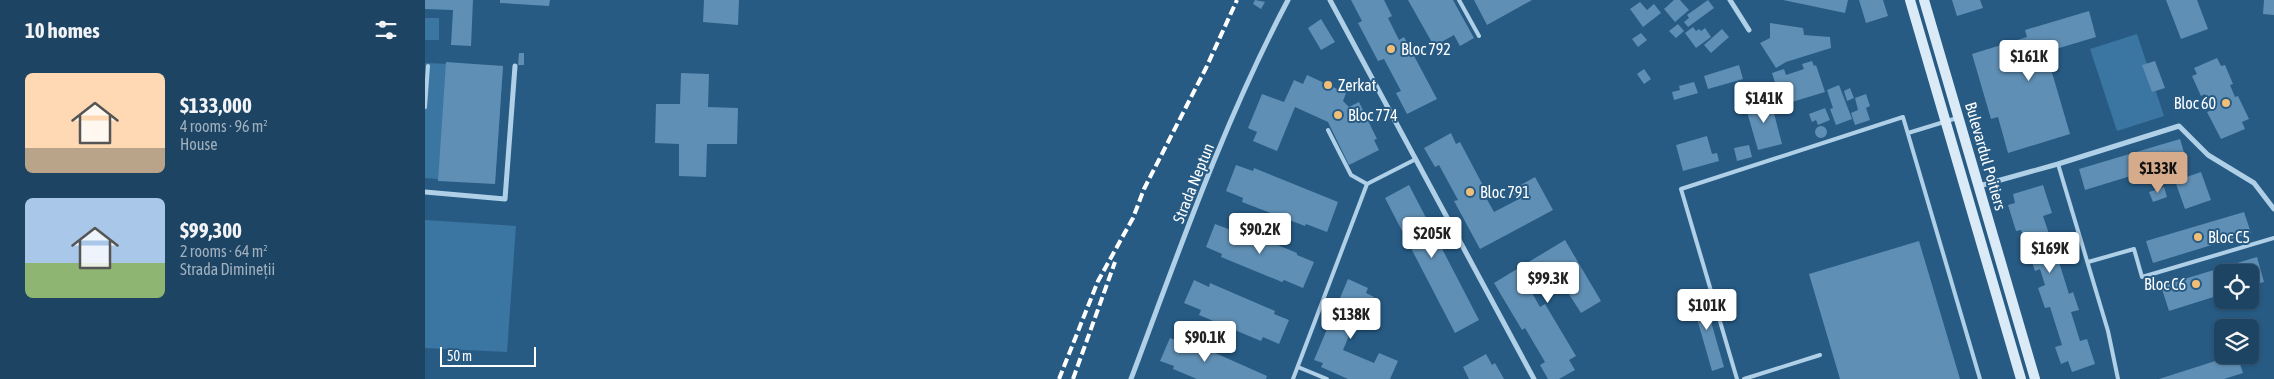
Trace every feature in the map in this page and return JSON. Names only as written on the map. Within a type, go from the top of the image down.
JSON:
[{"type":"main road","name":"Bulevardul Poitiers","points":[[1911,0],[2021,379]]},
{"type":"main road","name":"Bulevardul Poitiers","points":[[1924,0],[2035,379]]},
{"type":"street","name":"Strada Neptun","points":[[1131,379],[1212,168],[1260,53],[1288,0]]},
{"type":"street","points":[[1330,0],[1534,379]]},
{"type":"street","points":[[1730,0],[1749,30]]},
{"type":"street","points":[[425,192],[505,199],[515,66]]},
{"type":"street","points":[[1979,186],[2058,164],[2179,126],[2208,155],[2254,183],[2274,209]]},
{"type":"lane","points":[[1459,0],[1479,36]]},
{"type":"lane","points":[[425,107],[428,66]]},
{"type":"lane","points":[[1737,379],[1681,189],[1903,117],[1980,379]]},
{"type":"lane","points":[[1908,133],[1959,117]]},
{"type":"lane","points":[[1328,130],[1351,175],[1367,184]]},
{"type":"lane","points":[[1293,379],[1367,184],[1416,158]]},
{"type":"lane","points":[[2058,164],[2088,262],[2119,379]]},
{"type":"lane","points":[[2088,262],[2134,249],[2143,277],[2274,238]]},
{"type":"lane","points":[[1744,379],[1820,355]]},
{"type":"lane","points":[[1297,367],[1327,379]]},
{"type":"shaded area","points":[[425,18],[439,18],[439,40],[425,40]]},
{"type":"shaded area","points":[[2137,34],[2164,116],[2117,131],[2090,49]]},
{"type":"shaded area","points":[[425,63],[503,66],[495,184],[425,178]]},
{"type":"shaded area","points":[[425,220],[516,226],[507,352],[425,348]]},
{"type":"building","points":[[425,0],[473,0],[471,46],[451,45],[453,10],[425,9]]},
{"type":"building","points":[[500,0],[550,0],[549,6],[500,3]]},
{"type":"building","points":[[704,0],[739,0],[738,25],[703,22]]},
{"type":"building","points":[[1255,0],[1265,2],[1261,9],[1253,4]]},
{"type":"building","name":"Bloc 792","points":[[1351,0],[1384,0],[1392,16],[1388,18],[1399,40],[1404,37],[1437,99],[1407,114],[1396,93],[1401,91],[1384,59],[1378,61],[1358,23],[1362,21]]},
{"type":"building","points":[[1408,0],[1453,0],[1474,38],[1460,46],[1454,35],[1434,46]]},
{"type":"building","points":[[1474,0],[1532,0],[1487,25]]},
{"type":"building","points":[[1674,0],[1680,0],[1689,10],[1675,22],[1664,9]]},
{"type":"building","points":[[1708,0],[1714,8],[1688,27],[1684,22],[1689,18],[1687,15]]},
{"type":"building","points":[[1783,0],[1848,0],[1845,13]]},
{"type":"building","points":[[1859,0],[1883,0],[1888,16],[1866,23]]},
{"type":"building","points":[[1952,0],[1980,0],[1983,8],[1957,16]]},
{"type":"building","points":[[2166,0],[2197,0],[2208,29],[2181,39]]},
{"type":"building","points":[[2264,0],[2274,0],[2274,15],[2263,14]]},
{"type":"building","points":[[1640,2],[1647,10],[1654,4],[1661,13],[1643,27],[1630,9]]},
{"type":"building","points":[[2089,11],[2096,37],[2046,52],[2070,134],[2008,153],[1998,117],[1991,119],[1972,54],[2027,37],[2025,30]]},
{"type":"building","points":[[1321,19],[1335,42],[1321,50],[1308,28]]},
{"type":"building","points":[[1770,23],[1803,28],[1804,35],[1830,37],[1831,48],[1786,62],[1776,68],[1760,43],[1770,38]]},
{"type":"building","points":[[1678,24],[1684,31],[1676,38],[1669,31]]},
{"type":"building","points":[[1693,27],[1696,31],[1699,29],[1701,31],[1705,28],[1711,37],[1696,48],[1685,33]]},
{"type":"building","points":[[1722,29],[1729,37],[1711,53],[1704,45]]},
{"type":"building","points":[[1641,33],[1647,40],[1638,47],[1632,39]]},
{"type":"building","points":[[519,53],[524,53],[524,65],[518,65]]},
{"type":"building","name":"Bloc 60","points":[[2217,58],[2221,66],[2225,65],[2233,84],[2230,85],[2235,97],[2238,96],[2249,119],[2242,122],[2245,129],[2221,139],[2207,112],[2212,110],[2205,94],[2201,96],[2192,76],[2197,74],[2194,68]]},
{"type":"building","points":[[1812,61],[1814,66],[1816,65],[1825,92],[1782,105],[1772,73],[1784,69],[1786,75],[1804,69],[1802,64]]},
{"type":"building","points":[[2155,61],[2165,88],[2152,92],[2142,65]]},
{"type":"building","points":[[446,62],[503,66],[495,184],[438,181]]},
{"type":"building","points":[[1739,65],[1743,79],[1708,89],[1704,76]]},
{"type":"building","points":[[1644,69],[1651,79],[1644,84],[1637,74]]},
{"type":"building","points":[[681,73],[709,74],[708,107],[738,108],[737,144],[707,144],[706,177],[679,176],[679,144],[655,143],[656,104],[680,104]]},
{"type":"building","name":"Bloc 774","points":[[1307,75],[1346,93],[1343,101],[1349,107],[1359,102],[1377,139],[1374,140],[1379,150],[1349,165],[1328,122],[1295,107],[1277,151],[1253,141],[1257,132],[1248,128],[1262,94],[1284,102],[1294,80],[1303,84]]},
{"type":"building","points":[[1694,82],[1698,93],[1674,100],[1672,92],[1680,90],[1679,86]]},
{"type":"building","points":[[1839,85],[1852,119],[1836,125],[1830,109],[1833,108],[1827,90]]},
{"type":"building","points":[[1850,88],[1854,98],[1847,101],[1844,91]]},
{"type":"building","points":[[1866,94],[1870,106],[1866,108],[1870,120],[1855,125],[1851,113],[1858,110],[1855,98]]},
{"type":"building","points":[[1770,98],[1782,144],[1758,150],[1745,105]]},
{"type":"building","points":[[1825,108],[1830,120],[1818,125],[1816,120],[1812,122],[1809,114]]},
{"type":"building","points":[[1819,126],[1823,126],[1827,132],[1823,138],[1819,138],[1815,134],[1815,130]]},
{"type":"building","name":"Bloc 791","points":[[1451,133],[1456,144],[1460,142],[1487,193],[1484,194],[1494,212],[1517,200],[1512,190],[1535,177],[1553,210],[1480,249],[1454,201],[1458,200],[1439,165],[1435,167],[1424,148]]},
{"type":"building","points":[[1707,136],[1712,154],[1717,153],[1719,161],[1683,171],[1676,145]]},
{"type":"building","points":[[2180,139],[2186,159],[2085,190],[2079,169]]},
{"type":"building","points":[[1749,145],[1752,157],[1737,161],[1734,148]]},
{"type":"building","points":[[1236,165],[1253,171],[1254,168],[1338,202],[1327,232],[1306,224],[1305,226],[1242,202],[1243,198],[1226,191]]},
{"type":"building","points":[[2201,172],[2211,200],[2185,209],[2175,181]]},
{"type":"building","points":[[1409,185],[1479,320],[1455,333],[1385,198]]},
{"type":"building","points":[[2043,185],[2052,213],[2043,216],[2053,246],[2060,244],[2064,257],[2058,259],[2069,294],[2073,292],[2079,310],[2071,312],[2080,341],[2087,339],[2095,364],[2072,372],[2068,361],[2061,364],[2055,347],[2062,345],[2050,307],[2045,308],[2038,288],[2045,285],[2040,269],[2035,271],[2021,230],[2016,231],[2008,205],[2015,203],[2013,194]]},
{"type":"building","points":[[2164,187],[2167,197],[2153,202],[2149,192]]},
{"type":"building","name":"Bloc C5","points":[[2244,212],[2251,233],[2153,263],[2146,241]]},
{"type":"building","points":[[1215,224],[1231,230],[1232,226],[1314,262],[1303,288],[1284,280],[1282,282],[1221,257],[1222,254],[1206,247]]},
{"type":"building","points":[[1565,240],[1601,301],[1581,313],[1558,277],[1532,293],[1540,307],[1545,304],[1576,356],[1569,360],[1575,370],[1559,379],[1548,379],[1540,365],[1545,362],[1525,328],[1522,330],[1494,283]]},
{"type":"building","points":[[1919,241],[1960,379],[1840,379],[1809,274]]},
{"type":"building","name":"Bloc C6","points":[[2257,257],[2259,264],[2234,264]]},
{"type":"building","name":"Bloc C6","points":[[2259,264],[2264,282],[2259,283]]},
{"type":"building","name":"Bloc C6","points":[[2214,270],[2214,297],[2169,311],[2161,286]]},
{"type":"building","points":[[1348,279],[1368,288],[1366,293],[1374,297],[1369,310],[1361,307],[1343,350],[1374,363],[1379,353],[1398,361],[1390,379],[1348,379],[1321,367],[1323,363],[1314,360]]},
{"type":"building","points":[[1194,280],[1209,287],[1210,283],[1275,311],[1274,314],[1289,320],[1279,344],[1263,337],[1261,341],[1199,315],[1201,310],[1184,303]]},
{"type":"building","points":[[1702,290],[1724,367],[1712,371],[1690,294]]},
{"type":"building","points":[[1170,338],[1185,344],[1186,340],[1267,376],[1266,379],[1197,379],[1173,369],[1174,366],[1160,361]]},
{"type":"building","points":[[1486,354],[1492,365],[1495,363],[1504,379],[1469,379],[1463,367]]},
{"type":"building","points":[[2214,361],[2214,364],[2240,364],[2243,373],[2224,379],[2159,379]]},
{"type":"railway","points":[[1059,379],[1098,281],[1133,218],[1144,189],[1206,68],[1237,0]]},
{"type":"railway","points":[[1073,379],[1115,262]]},
{"type":"place","name":"Bloc 792","points":[[1391,49]]},
{"type":"place","name":"Zerkat","points":[[1328,85]]},
{"type":"place","name":"Bloc 60","points":[[2226,103]]},
{"type":"place","name":"Bloc 774","points":[[1338,115]]},
{"type":"place","name":"Bloc 791","points":[[1470,192]]},
{"type":"place","name":"Bloc C5","points":[[2198,237]]},
{"type":"place","name":"Bloc C6","points":[[2196,284]]}]
